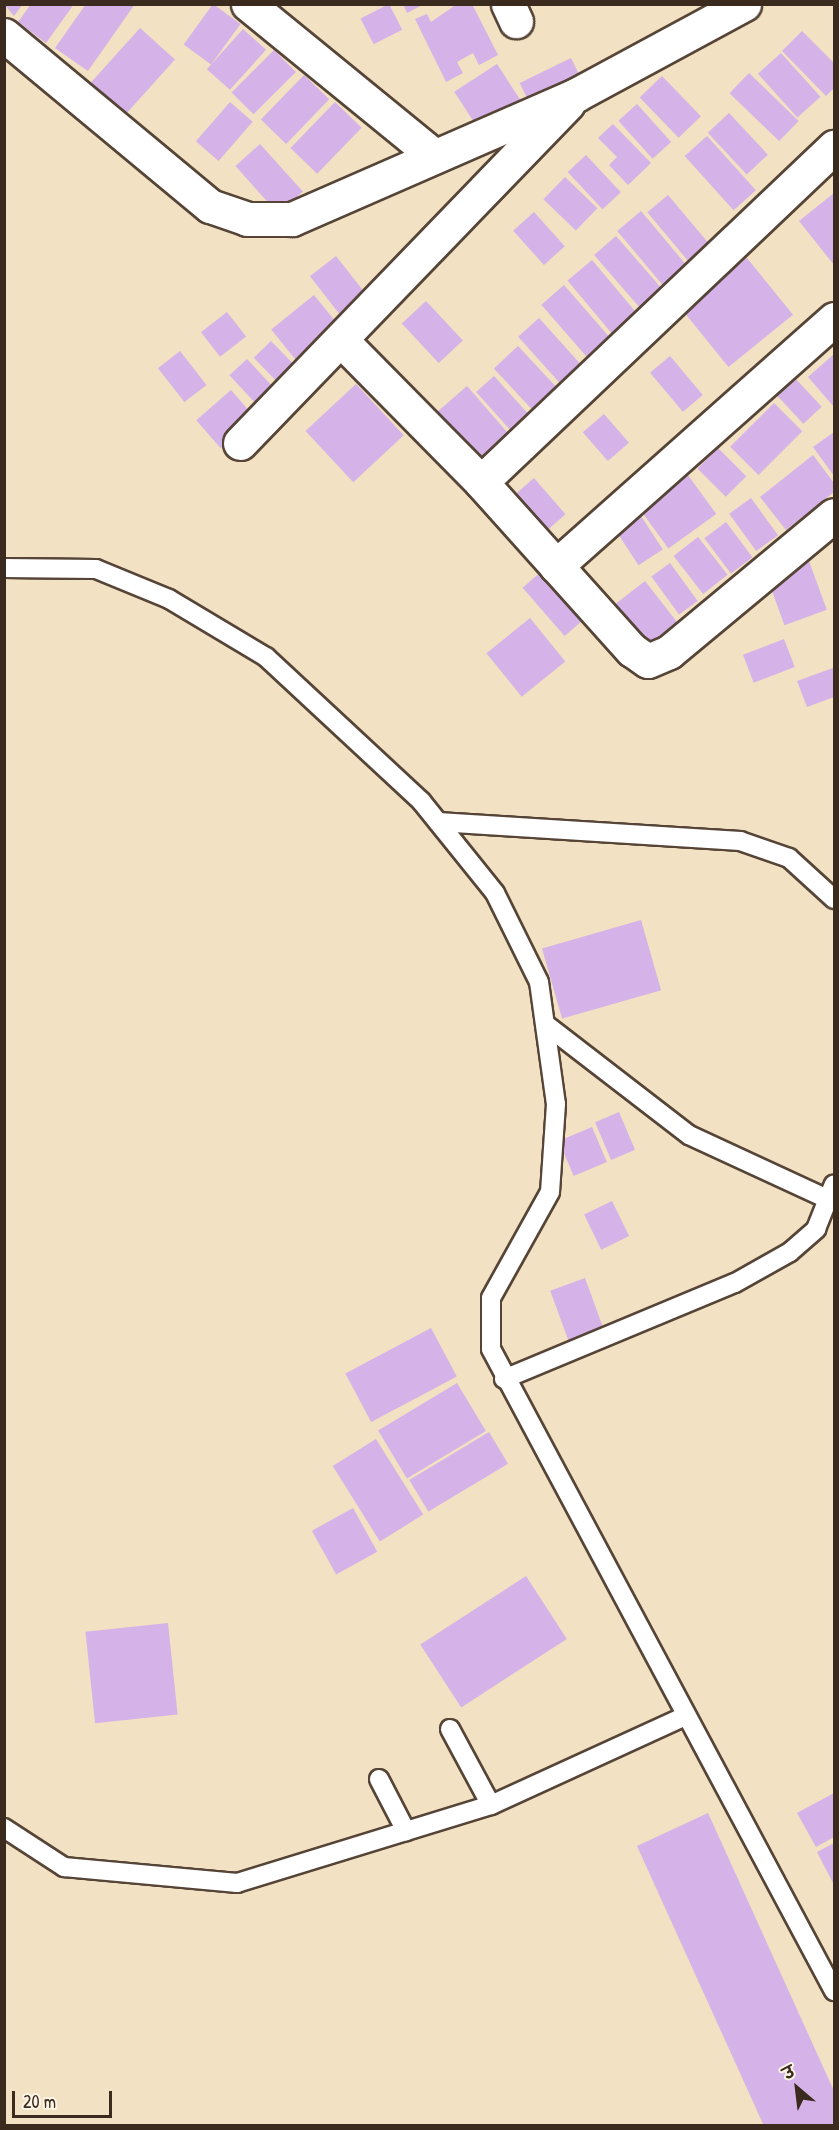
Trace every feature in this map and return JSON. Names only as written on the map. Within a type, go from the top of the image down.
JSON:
[{"type":"street","points":[[248,4],[432,154]]},
{"type":"street","points":[[4,35],[210,206],[247,219],[292,219],[432,154],[576,95],[744,4]]},
{"type":"street","points":[[240,443],[343,342],[576,95]]},
{"type":"street","points":[[481,483],[834,147]]},
{"type":"street","points":[[556,566],[834,319]]},
{"type":"street","points":[[343,342],[481,483],[632,650],[648,661],[659,659],[832,527]]},
{"type":"lane","points":[[4,568],[96,569],[169,598],[266,657],[330,712],[438,822],[495,893],[539,982],[556,1104],[550,1192],[491,1298],[491,1349],[504,1379],[834,1991]]},
{"type":"lane","points":[[438,822],[740,841],[789,858],[834,898]]},
{"type":"lane","points":[[504,1379],[744,1278],[790,1252],[816,1229],[833,1195],[689,1135],[545,1024]]},
{"type":"lane","points":[[4,1828],[64,1867],[237,1883],[491,1804],[685,1716]]},
{"type":"lane","points":[[450,1729],[491,1804]]},
{"type":"lane","points":[[379,1779],[406,1831]]},
{"type":"building","points":[[4,4],[23,4],[14,16]]},
{"type":"building","points":[[31,4],[74,4],[46,43],[18,22]]},
{"type":"building","points":[[86,4],[135,4],[88,71],[55,48]]},
{"type":"building","points":[[213,4],[241,24],[211,64],[184,44]]},
{"type":"building","points":[[389,4],[402,30],[374,44],[360,19]]},
{"type":"building","points":[[403,4],[424,4],[407,13]]},
{"type":"building","points":[[457,4],[472,4],[498,55],[479,65],[473,53],[457,62],[463,73],[446,82],[415,19],[427,14],[431,22]]},
{"type":"building","points":[[140,28],[175,59],[121,119],[86,87]]},
{"type":"building","points":[[243,29],[266,50],[230,90],[207,69]]},
{"type":"building","points":[[802,31],[834,63],[834,88],[826,96],[782,51]]},
{"type":"building","points":[[274,50],[296,72],[253,114],[232,92]]},
{"type":"building","points":[[781,53],[820,97],[797,118],[758,74]]},
{"type":"building","points":[[571,58],[583,83],[532,108],[520,83]]},
{"type":"building","points":[[497,64],[522,103],[479,130],[454,92]]},
{"type":"building","points":[[749,73],[799,121],[779,141],[730,93]]},
{"type":"building","points":[[304,75],[329,99],[286,144],[261,120]]},
{"type":"building","points":[[662,76],[701,116],[679,138],[640,98]]},
{"type":"building","points":[[230,102],[253,122],[219,161],[196,141]]},
{"type":"building","points":[[335,102],[362,128],[317,174],[291,148]]},
{"type":"building","points":[[637,104],[671,142],[653,159],[618,121]]},
{"type":"building","points":[[729,113],[768,155],[747,174],[708,133]]},
{"type":"building","points":[[613,124],[651,163],[628,185],[609,165],[617,157],[598,138]]},
{"type":"building","points":[[707,136],[756,190],[734,210],[685,156]]},
{"type":"building","points":[[260,144],[303,192],[278,214],[235,166]]},
{"type":"building","points":[[586,155],[621,192],[602,209],[568,172]]},
{"type":"building","points":[[565,177],[597,208],[576,231],[543,199]]},
{"type":"building","points":[[834,193],[834,265],[799,221]]},
{"type":"building","points":[[668,195],[713,249],[692,266],[647,212]]},
{"type":"building","points":[[641,211],[690,270],[667,290],[617,231]]},
{"type":"building","points":[[534,212],[565,246],[544,265],[513,231]]},
{"type":"building","points":[[616,236],[665,293],[643,312],[594,255]]},
{"type":"building","points":[[336,256],[370,299],[344,320],[310,276]]},
{"type":"building","points":[[747,258],[793,315],[728,367],[682,310]]},
{"type":"building","points":[[592,260],[637,314],[612,334],[567,281]]},
{"type":"building","points":[[564,285],[612,340],[589,360],[541,305]]},
{"type":"building","points":[[314,295],[340,327],[297,361],[271,330]]},
{"type":"building","points":[[426,301],[463,340],[439,363],[402,324]]},
{"type":"building","points":[[227,312],[246,336],[220,357],[201,332]]},
{"type":"building","points":[[539,318],[585,369],[564,388],[518,337]]},
{"type":"building","points":[[271,341],[297,368],[279,384],[254,358]]},
{"type":"building","points":[[518,346],[562,394],[538,416],[494,369]]},
{"type":"building","points":[[180,351],[206,385],[184,402],[158,368]]},
{"type":"building","points":[[834,354],[834,407],[808,377]]},
{"type":"building","points":[[670,356],[703,395],[683,412],[650,373]]},
{"type":"building","points":[[247,359],[275,389],[257,405],[229,375]]},
{"type":"building","points":[[494,376],[535,422],[518,438],[476,392]]},
{"type":"building","points":[[793,376],[822,407],[803,424],[775,393]]},
{"type":"building","points":[[356,384],[404,435],[353,482],[306,431]]},
{"type":"building","points":[[467,386],[512,438],[481,466],[435,414]]},
{"type":"building","points":[[231,390],[255,418],[221,448],[196,420]]},
{"type":"building","points":[[774,403],[802,431],[758,475],[730,447]]},
{"type":"building","points":[[604,414],[629,443],[608,461],[583,432]]},
{"type":"building","points":[[834,432],[834,476],[813,447]]},
{"type":"building","points":[[718,448],[746,476],[726,497],[697,469]]},
{"type":"building","points":[[813,455],[834,483],[834,492],[786,530],[760,497]]},
{"type":"building","points":[[685,471],[716,514],[668,549],[637,506]]},
{"type":"building","points":[[534,478],[565,514],[543,534],[511,498]]},
{"type":"building","points":[[751,498],[778,535],[756,551],[729,514]]},
{"type":"building","points":[[641,516],[663,550],[638,565],[617,532]]},
{"type":"building","points":[[726,522],[752,557],[731,573],[704,538]]},
{"type":"building","points":[[698,537],[728,575],[703,594],[674,556]]},
{"type":"building","points":[[809,561],[827,610],[784,625],[767,576]]},
{"type":"building","points":[[670,563],[698,601],[679,615],[651,577]]},
{"type":"building","points":[[543,570],[585,618],[565,636],[523,588]]},
{"type":"building","points":[[645,581],[677,622],[644,648],[612,607]]},
{"type":"building","points":[[530,618],[565,662],[522,697],[486,653]]},
{"type":"building","points":[[784,639],[795,667],[754,683],[743,655]]},
{"type":"building","points":[[833,668],[834,697],[807,707],[797,681]]},
{"type":"building","points":[[641,920],[661,990],[562,1019],[542,948]]},
{"type":"building","points":[[619,1112],[635,1150],[611,1160],[595,1122]]},
{"type":"building","points":[[592,1127],[607,1162],[574,1176],[559,1141]]},
{"type":"building","points":[[612,1201],[629,1236],[601,1250],[584,1215]]},
{"type":"building","points":[[585,1278],[605,1333],[570,1346],[550,1291]]},
{"type":"building","points":[[431,1328],[457,1377],[371,1422],[345,1374]]},
{"type":"building","points":[[457,1383],[486,1431],[407,1478],[378,1430]]},
{"type":"building","points":[[489,1432],[508,1464],[428,1512],[409,1480]]},
{"type":"building","points":[[376,1439],[423,1514],[380,1542],[333,1466]]},
{"type":"building","points":[[353,1508],[377,1552],[336,1575],[312,1531]]},
{"type":"building","points":[[526,1576],[567,1639],[461,1708],[420,1645]]},
{"type":"building","points":[[168,1623],[178,1714],[95,1723],[85,1632]]},
{"type":"building","points":[[834,1793],[834,1837],[816,1847],[797,1813]]},
{"type":"building","points":[[708,1813],[834,2091],[834,2126],[764,2126],[637,1846]]},
{"type":"building","points":[[834,1843],[834,1885],[817,1852]]}]
